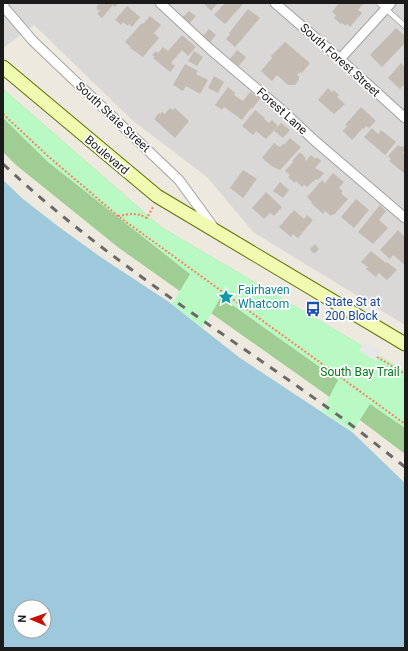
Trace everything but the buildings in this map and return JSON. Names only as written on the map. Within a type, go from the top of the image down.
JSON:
[{"type":"main road","name":"Boulevard","points":[[3,67],[156,196],[405,344]]},
{"type":"street","name":"Forest Lane","points":[[160,3],[211,50],[405,218]]},
{"type":"street","name":"South Forest Street","points":[[275,3],[405,118]]},
{"type":"street","points":[[340,59],[385,5]]},
{"type":"street","name":"South State Street","points":[[3,6],[33,41],[179,180],[218,233]]},
{"type":"lane","points":[[385,5],[405,26]]},
{"type":"path","points":[[3,114],[49,157],[118,216],[405,424]]},
{"type":"path","points":[[118,216],[132,213],[140,214],[146,218],[153,208]]},
{"type":"path","points":[[377,358],[405,374]]},
{"type":"shaded area","points":[[3,3],[405,3],[405,325],[253,232],[207,177],[132,120],[34,25],[3,48]]},
{"type":"shaded area","points":[[365,342],[381,351],[376,361],[359,351]]},
{"type":"green space","name":"South Bay Trail","points":[[3,89],[161,227],[405,371],[405,454],[324,393],[119,248],[16,165],[3,152]]},
{"type":"green space","name":"South Bay Trail","points":[[3,89],[161,227],[405,371],[405,428],[370,404],[353,431],[322,411],[338,380],[221,297],[203,328],[172,304],[190,274],[48,162],[3,118]]},
{"type":"water","points":[[3,180],[23,199],[59,227],[102,258],[169,302],[240,358],[352,432],[405,483],[405,648],[3,648]]},
{"type":"railway","points":[[3,164],[42,199],[123,263],[344,419],[405,467]]},
{"type":"place","name":"Fairhaven Whatcom","points":[[226,297]]},
{"type":"place","name":"State St at 200 Block","points":[[313,309]]}]
